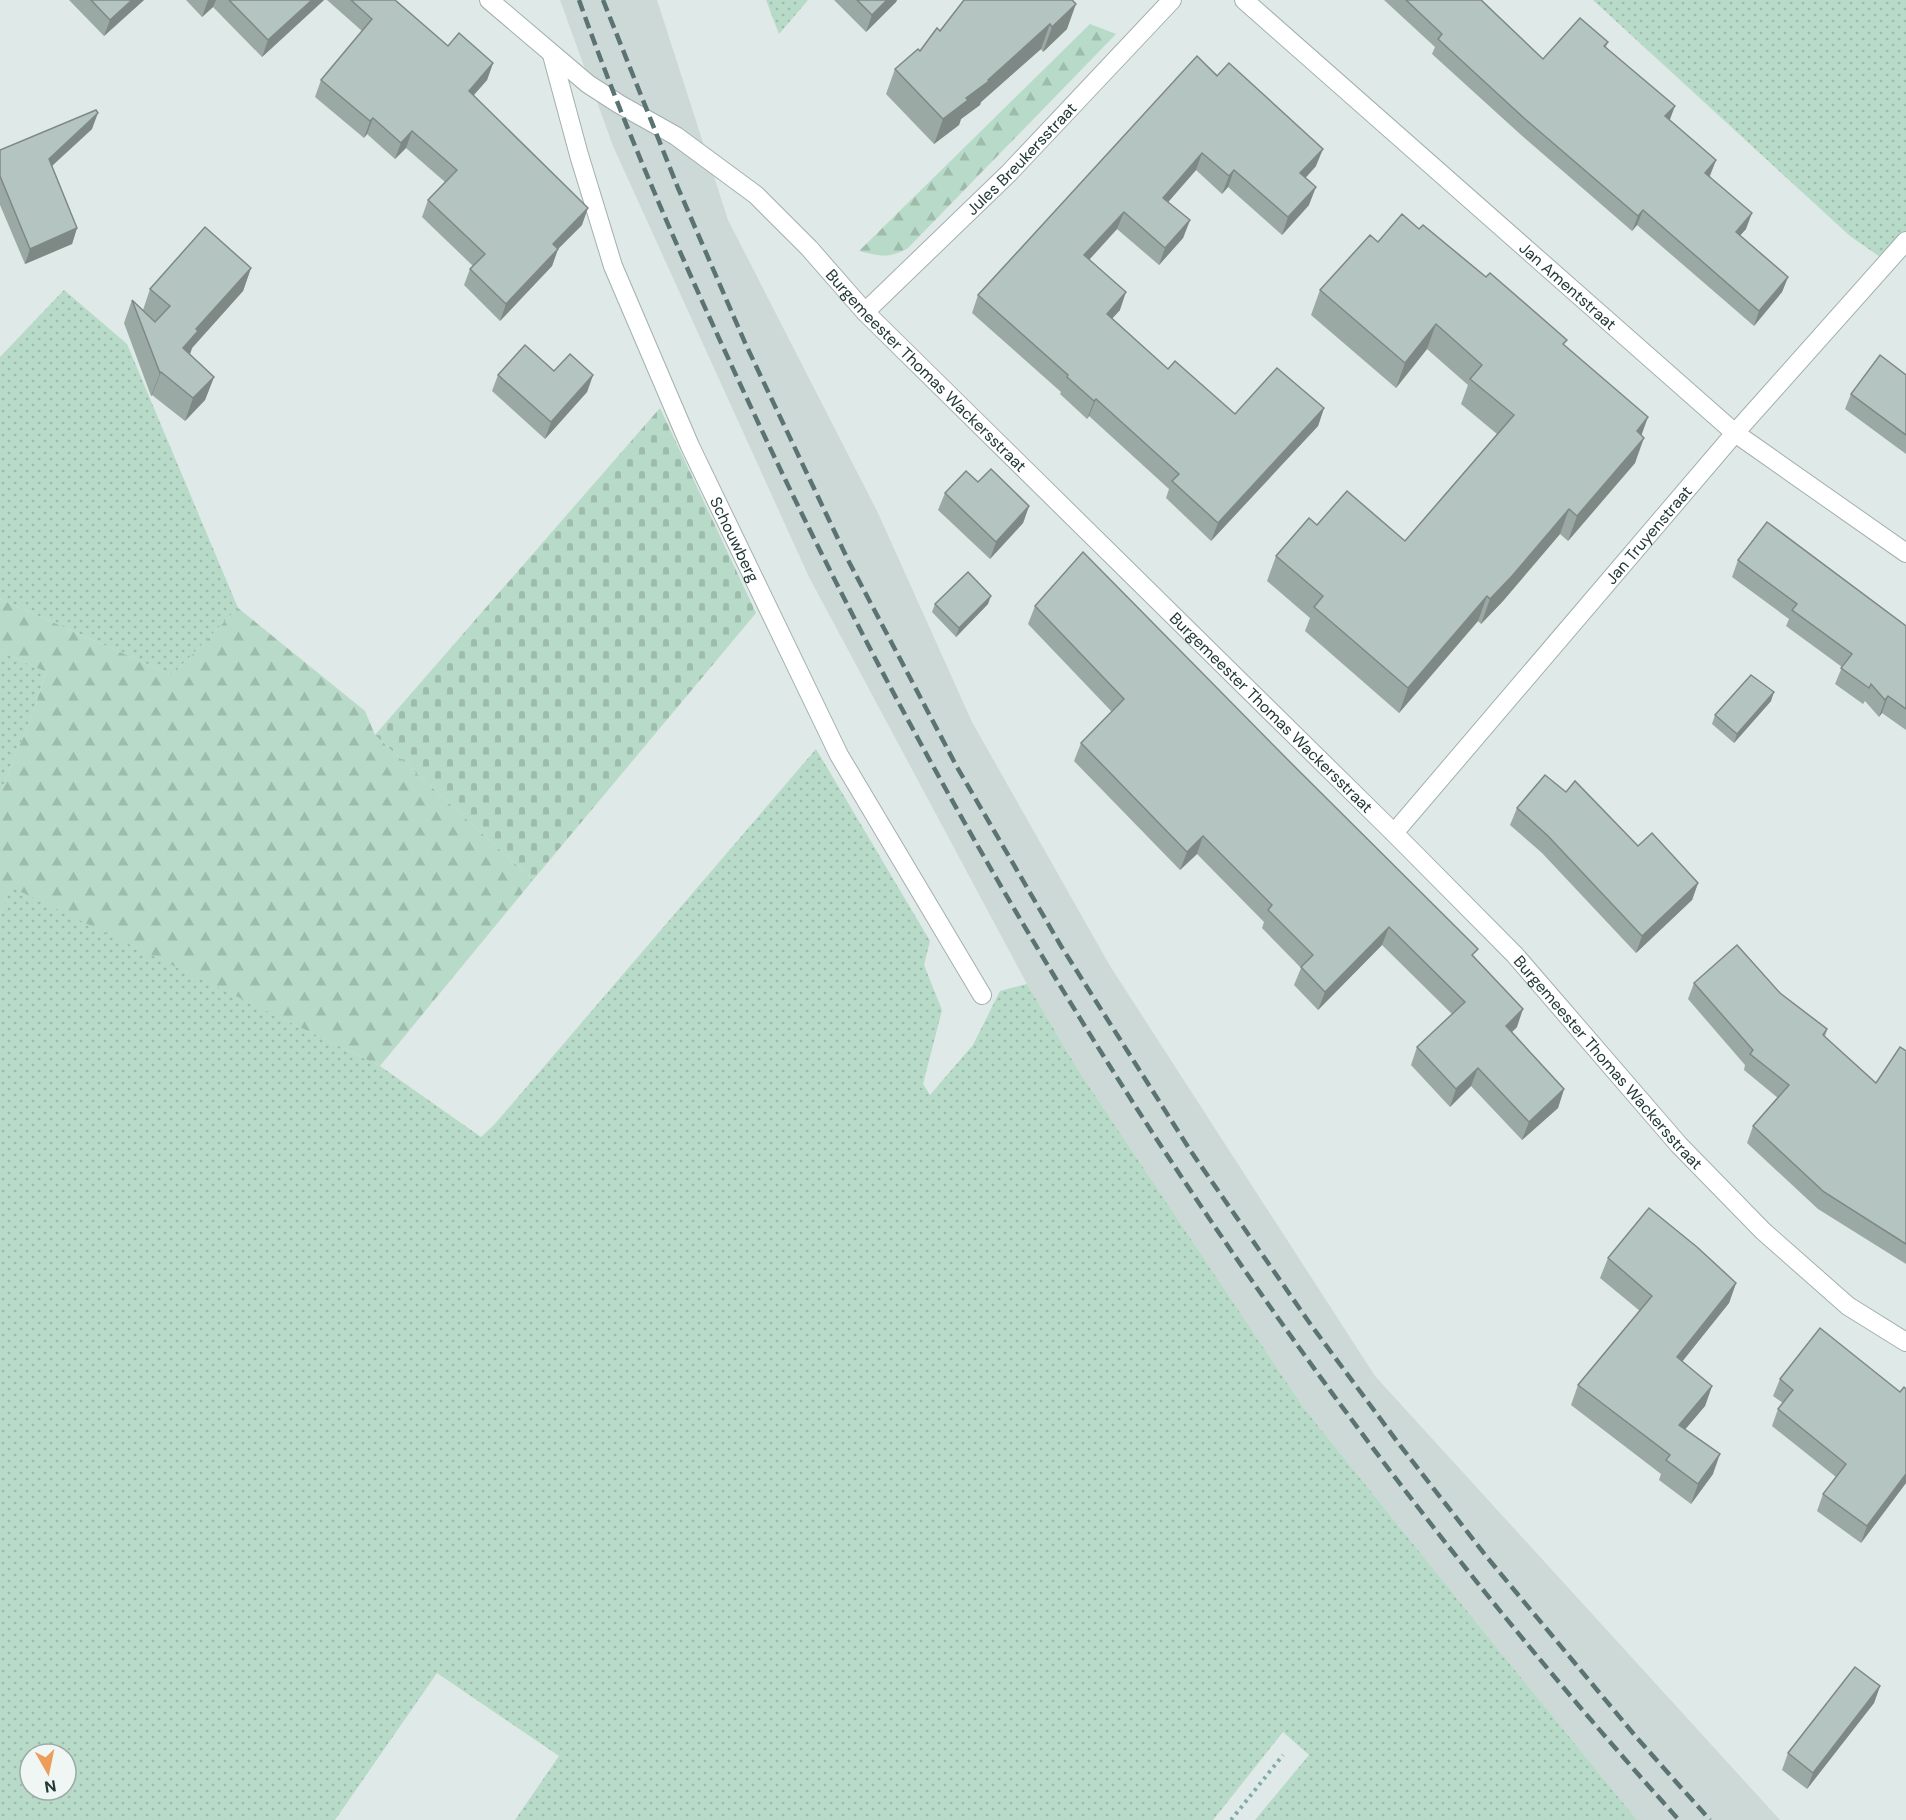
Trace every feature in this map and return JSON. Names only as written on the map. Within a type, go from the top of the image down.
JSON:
[{"type":"street","points":[[489,0],[552,55]]},
{"type":"street","name":"Jules Breukersstraat","points":[[865,312],[1009,173],[1172,0]]},
{"type":"street","name":"Jan Amentstraat","points":[[1244,0],[1735,433],[1906,553]]},
{"type":"street","name":"Burgemeester Thomas Wackersstraat","points":[[552,55],[588,84],[676,136],[756,195],[809,248],[865,312],[1394,832],[1515,956],[1679,1145],[1763,1231],[1848,1306],[1906,1342]]},
{"type":"street","name":"Schouwberg","points":[[552,55],[579,155],[613,266],[690,446],[839,755],[982,995]]},
{"type":"street","name":"Jan Truyenstraat","points":[[1394,832],[1735,433],[1906,241]]},
{"type":"path","points":[[1232,1820],[1283,1755]]},
{"type":"shaded area","points":[[560,0],[657,0],[728,220],[878,513],[972,722],[1110,966],[1375,1376],[1780,1820],[1637,1820],[1303,1407],[1078,1070],[1027,984],[809,577],[613,146]]},
{"type":"green space","points":[[766,0],[808,0],[779,34]]},
{"type":"green space","points":[[1593,0],[1906,0],[1906,238],[1886,261],[1850,236]]},
{"type":"green space","points":[[1090,24],[1116,34],[908,248],[884,256],[859,251]]},
{"type":"green space","points":[[64,290],[127,344],[238,608],[172,675],[0,599],[0,357]]},
{"type":"green space","points":[[660,408],[756,613],[533,880],[375,735]]},
{"type":"green space","points":[[0,599],[172,675],[238,608],[365,711],[375,735],[533,880],[380,1066],[11,887],[0,913],[0,793],[34,710],[46,672],[0,651]]},
{"type":"green space","points":[[0,651],[46,672],[34,710],[0,793]]},
{"type":"green space","points":[[816,749],[930,941],[924,965],[942,1010],[923,1084],[930,1095],[973,1045],[1000,991],[1027,984],[1078,1070],[1303,1407],[1637,1820],[1255,1820],[1309,1755],[1283,1732],[1213,1820],[515,1820],[559,1756],[437,1673],[335,1820],[0,1820],[0,913],[11,886],[380,1066],[481,1137],[494,1125]]},
{"type":"building","points":[[91,0],[132,0],[110,20]]},
{"type":"building","points":[[229,0],[312,0],[268,40]]},
{"type":"building","points":[[351,0],[395,0],[448,46],[459,33],[493,63],[469,91],[588,208],[553,244],[558,249],[506,304],[470,269],[485,254],[428,200],[457,170],[412,131],[401,143],[373,118],[370,121],[321,80],[372,19]]},
{"type":"building","points":[[857,0],[887,0],[872,15]]},
{"type":"building","points":[[964,0],[1072,0],[1076,4],[1052,27],[1050,24],[989,81],[966,98],[968,100],[943,119],[895,69],[918,49],[920,51],[937,28],[940,31]]},
{"type":"building","points":[[1406,0],[1481,0],[1543,59],[1580,18],[1608,42],[1604,46],[1675,106],[1665,116],[1716,160],[1705,173],[1752,213],[1736,232],[1788,277],[1759,311],[1643,210],[1638,216],[1525,119],[1438,39],[1442,34]]},
{"type":"building","points":[[1197,56],[1217,76],[1229,63],[1323,149],[1300,173],[1316,187],[1288,217],[1234,170],[1229,176],[1202,153],[1163,198],[1190,220],[1165,248],[1124,212],[1084,255],[1126,292],[1107,314],[1168,369],[1175,361],[1235,414],[1277,368],[1324,408],[1218,523],[1172,481],[1179,474],[1096,399],[1094,401],[1067,377],[1068,375],[978,295]]},
{"type":"building","points":[[96,110],[98,113],[49,159],[77,228],[30,249],[0,176],[0,150]]},
{"type":"building","points":[[1402,214],[1419,229],[1423,225],[1486,277],[1490,273],[1567,340],[1563,344],[1648,417],[1637,431],[1644,438],[1577,516],[1569,509],[1512,576],[1490,599],[1487,596],[1408,688],[1314,607],[1323,596],[1276,556],[1309,518],[1317,525],[1347,491],[1405,541],[1514,415],[1470,379],[1482,365],[1436,324],[1405,363],[1320,290],[1370,235],[1378,242]]},
{"type":"building","points":[[205,227],[251,268],[196,329],[198,331],[183,348],[214,377],[193,398],[160,373],[132,300],[155,322],[170,306],[150,289]]},
{"type":"building","points":[[525,345],[554,371],[570,354],[593,375],[551,422],[498,375]]},
{"type":"building","points":[[1880,355],[1906,375],[1906,435],[1851,394]]},
{"type":"building","points":[[991,469],[1029,506],[996,542],[945,493],[966,471],[978,482]]},
{"type":"building","points":[[1767,522],[1906,626],[1906,709],[1888,696],[1885,700],[1871,684],[1869,688],[1841,668],[1852,654],[1792,610],[1797,604],[1738,560]]},
{"type":"building","points":[[1083,552],[1478,949],[1472,955],[1523,1009],[1506,1026],[1564,1089],[1529,1122],[1478,1068],[1456,1089],[1417,1047],[1465,1002],[1389,927],[1325,992],[1301,967],[1313,955],[1268,910],[1272,905],[1203,836],[1187,852],[1081,743],[1124,699],[1035,606]]},
{"type":"building","points":[[968,572],[991,596],[959,628],[935,604]]},
{"type":"building","points":[[1751,675],[1774,692],[1737,734],[1715,715]]},
{"type":"building","points":[[1545,775],[1566,792],[1575,781],[1638,846],[1652,833],[1698,883],[1642,936],[1548,836],[1517,808]]},
{"type":"building","points":[[1737,945],[1780,993],[1827,1029],[1823,1035],[1876,1083],[1900,1047],[1906,1051],[1906,1244],[1824,1192],[1753,1126],[1789,1085],[1750,1054],[1753,1050],[1694,983]]},
{"type":"building","points":[[1649,1208],[1697,1247],[1736,1283],[1677,1357],[1712,1386],[1679,1425],[1720,1454],[1698,1484],[1666,1460],[1670,1455],[1578,1385],[1652,1296],[1608,1258]]},
{"type":"building","points":[[1820,1328],[1900,1392],[1904,1387],[1906,1389],[1906,1474],[1867,1526],[1823,1494],[1846,1464],[1778,1409],[1793,1390],[1780,1379]]},
{"type":"building","points":[[1855,1667],[1880,1686],[1813,1773],[1788,1753]]},
{"type":"railway","points":[[579,0],[600,58],[670,230],[773,454],[865,638],[963,819],[1067,996],[1177,1170],[1293,1339],[1416,1504],[1544,1665],[1679,1820]]},
{"type":"railway","points":[[603,0],[678,188],[746,345],[848,560],[957,767],[1061,946],[1190,1150],[1311,1325],[1399,1444],[1486,1556],[1637,1738],[1710,1820]]}]
